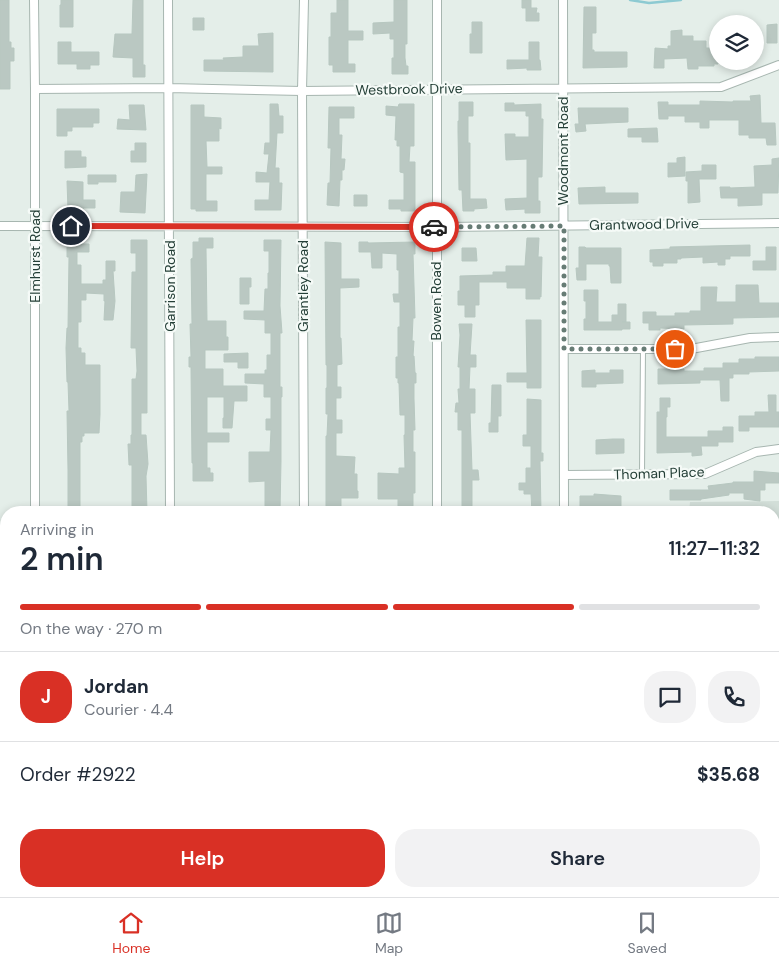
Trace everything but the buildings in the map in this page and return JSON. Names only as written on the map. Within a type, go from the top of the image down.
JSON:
[{"type":"street","name":"Elmhurst Road","points":[[34,0],[35,506]]},
{"type":"street","name":"Garrison Road","points":[[168,0],[170,506]]},
{"type":"street","name":"Grantley Road","points":[[304,0],[302,91],[304,506]]},
{"type":"street","name":"Bowen Road","points":[[437,0],[437,506]]},
{"type":"street","name":"Woodmont Road","points":[[563,0],[564,506]]},
{"type":"street","name":"Westbrook Drive","points":[[35,89],[169,88],[302,91],[721,87],[779,65]]},
{"type":"street","name":"Grantwood Drive","points":[[0,226],[436,227],[779,223]]},
{"type":"street","points":[[564,349],[691,349],[750,338],[779,337]]},
{"type":"street","name":"Thoman Place","points":[[564,475],[705,474],[756,452],[779,448]]},
{"type":"lane","points":[[642,474],[643,350]]},
{"type":"shaded area","points":[[779,501],[779,506],[690,506],[690,502]]},
{"type":"waterway","points":[[630,0],[649,3],[681,0]]},
{"type":"way so far","points":[[434,227],[564,226],[564,349],[675,349]]},
{"type":"route","points":[[71,226],[434,227]]}]
